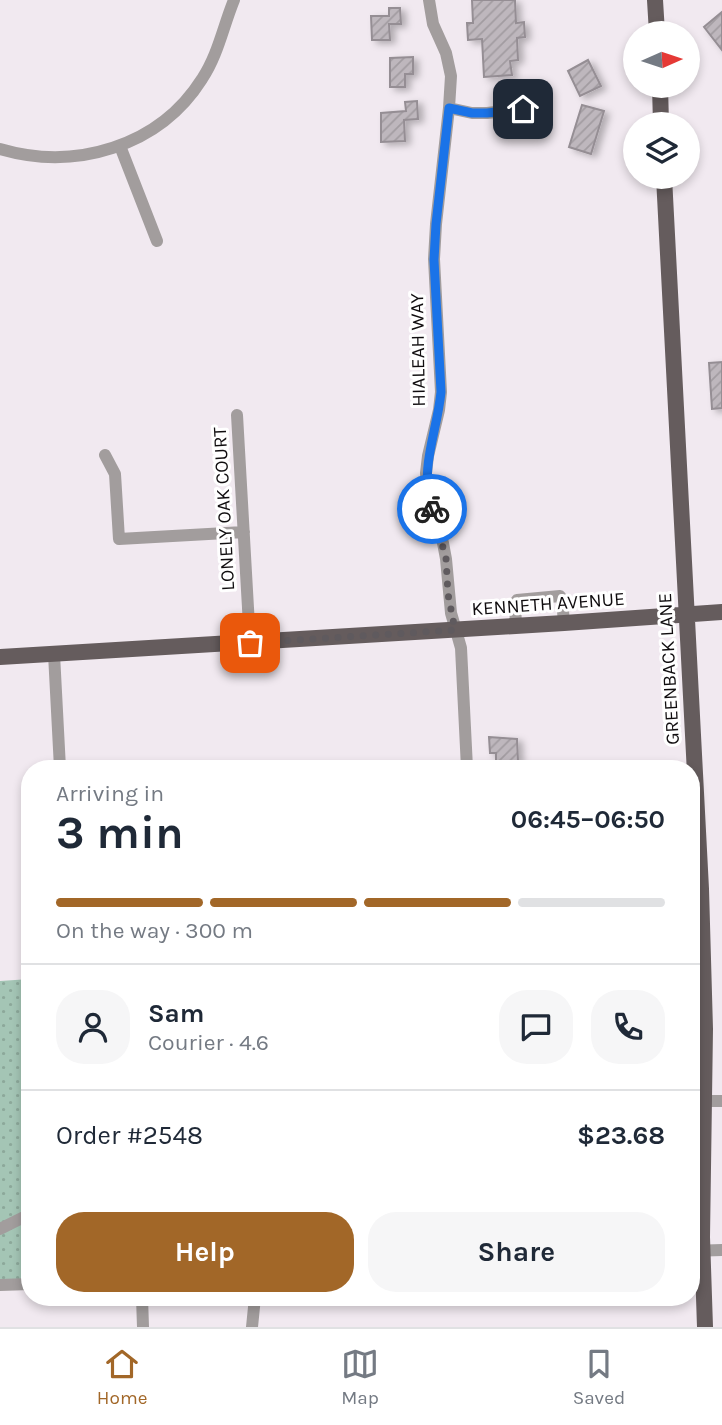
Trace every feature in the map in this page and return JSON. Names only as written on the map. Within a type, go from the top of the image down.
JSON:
[{"type":"main road","points":[[655,0],[656,21]]},
{"type":"main road","name":"GREENBACK LANE","points":[[665,189],[694,760]]},
{"type":"main road","name":"KENNETH AVENUE","points":[[0,657],[722,612]]},
{"type":"main road","name":"GREENBACK LANE","points":[[700,871],[705,1029],[700,1063]]},
{"type":"main road","name":"GREENBACK LANE","points":[[700,1094],[700,1151]]},
{"type":"main road","name":"GREENBACK LANE","points":[[700,1285],[705,1327]]},
{"type":"street","points":[[0,149],[32,156],[62,158],[90,155],[144,135],[166,119],[192,94],[212,63],[234,0]]},
{"type":"street","name":"HIALEAH WAY","points":[[429,0],[433,24],[449,61],[451,76],[434,260],[441,392],[426,473],[429,498],[446,558],[448,594],[461,648],[467,760]]},
{"type":"street","points":[[449,108],[479,113],[523,109]]},
{"type":"street","points":[[120,146],[156,241]]},
{"type":"street","name":"LONELY OAK COURT","points":[[237,415],[250,643]]},
{"type":"street","points":[[105,455],[115,474],[119,539],[244,532]]},
{"type":"street","points":[[516,626],[517,600],[560,596],[564,623]]},
{"type":"street","points":[[54,654],[60,760]]},
{"type":"street","points":[[702,1101],[722,1101]]},
{"type":"street","points":[[0,1229],[21,1218]]},
{"type":"street","points":[[700,1251],[722,1250]]},
{"type":"street","points":[[0,1285],[21,1284]]},
{"type":"street","points":[[142,1306],[143,1327]]},
{"type":"street","points":[[252,1327],[254,1306]]},
{"type":"green space","points":[[21,980],[21,1281],[0,1282],[0,981]]},
{"type":"building","points":[[472,0],[515,0],[516,23],[524,22],[525,37],[517,38],[518,60],[510,61],[512,75],[484,77],[482,39],[468,40],[467,23],[473,23]]},
{"type":"building","points":[[389,8],[400,8],[401,24],[389,24],[390,40],[372,40],[371,16],[389,16]]},
{"type":"building","points":[[722,12],[722,50],[704,27]]},
{"type":"building","points":[[413,57],[413,74],[405,74],[405,87],[390,87],[390,58]]},
{"type":"building","points":[[588,60],[601,86],[580,96],[568,71]]},
{"type":"building","points":[[417,101],[418,119],[404,120],[405,141],[381,142],[381,113],[406,111],[405,102]]},
{"type":"building","points":[[582,105],[604,111],[591,154],[569,147]]},
{"type":"building","points":[[722,362],[722,408],[712,409],[709,363]]},
{"type":"building","points":[[489,737],[517,739],[518,760],[496,760],[496,753],[490,753]]},
{"type":"way so far","points":[[250,643],[455,630],[448,594],[446,558],[432,509]]},
{"type":"route","points":[[432,509],[426,473],[441,392],[434,260],[449,108],[472,113],[523,109]]}]
